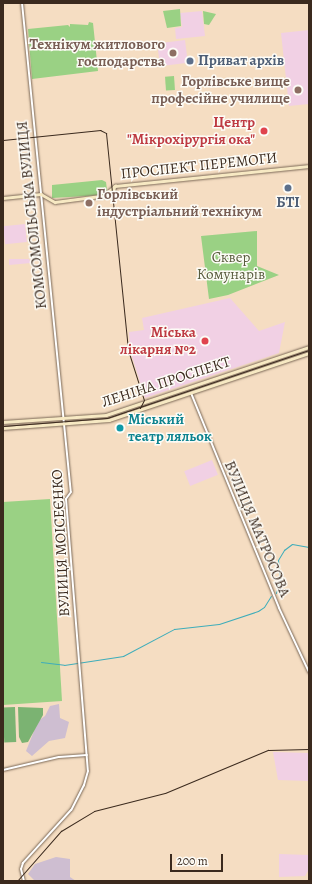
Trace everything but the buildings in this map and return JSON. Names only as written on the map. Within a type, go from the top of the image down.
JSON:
[{"type":"main road","name":"ПРОСПЕКТ ПЕРЕМОГИ","points":[[103,196],[115,186],[309,166]]},
{"type":"main road","points":[[3,198],[41,194],[55,202],[103,196],[113,191],[115,186]]},
{"type":"main road","name":"ЛЕНІНА ПРОСПЕКТ","points":[[3,422],[64,419],[110,414],[309,347]]},
{"type":"main road","name":"ЛЕНІНА ПРОСПЕКТ","points":[[3,428],[109,420],[309,353]]},
{"type":"main road","points":[[281,356],[283,362]]},
{"type":"street","name":"КОМСОМОЛЬСЬКА ВУЛИЦЯ","points":[[22,3],[64,424]]},
{"type":"street","name":"ВУЛИЦЯ МАТРОСОВА","points":[[191,393],[282,615],[309,672]]},
{"type":"street","name":"ВУЛИЦЯ МОІСЕЄНКО","points":[[24,881],[21,874],[25,860],[74,806],[87,779],[87,755],[67,506],[67,498],[71,492],[64,424]]},
{"type":"street","points":[[3,770],[59,757],[87,755]]},
{"type":"shaded area","points":[[202,11],[205,36],[176,39],[175,28],[182,27],[180,13]]},
{"type":"shaded area","points":[[309,30],[309,104],[289,106],[281,33]]},
{"type":"shaded area","name":"Технікум житлового господарства","points":[[185,40],[188,63],[160,66],[157,43]]},
{"type":"shaded area","points":[[25,224],[27,242],[5,244],[3,226]]},
{"type":"shaded area","points":[[9,259],[29,259],[31,263],[9,265]]},
{"type":"shaded area","name":"Міська лікарня №2","points":[[230,298],[259,331],[285,322],[279,353],[145,398],[130,350],[129,332],[144,330],[142,318]]},
{"type":"shaded area","points":[[212,460],[218,475],[190,486],[184,471]]},
{"type":"shaded area","points":[[59,704],[60,718],[69,722],[65,738],[49,741],[32,756],[26,751],[38,721],[45,716],[50,706]]},
{"type":"shaded area","points":[[273,752],[309,753],[309,781],[278,780]]},
{"type":"shaded area","points":[[279,854],[309,855],[309,869],[305,876],[279,877]]},
{"type":"shaded area","points":[[56,857],[70,859],[70,877],[76,881],[35,881],[28,874],[35,864]]},
{"type":"green space","points":[[180,9],[181,26],[167,28],[163,11]]},
{"type":"green space","points":[[203,11],[216,14],[209,25],[204,24]]},
{"type":"green space","points":[[89,22],[93,23],[98,71],[32,79],[28,29],[68,25],[70,27],[70,24],[88,25]]},
{"type":"green space","points":[[174,76],[175,90],[166,91],[165,77]]},
{"type":"green space","points":[[102,180],[106,182],[107,190],[103,195],[52,198],[52,185]]},
{"type":"green space","name":"Сквер Комунарів","points":[[257,231],[257,266],[279,275],[228,295],[209,299],[201,236]]},
{"type":"green space","points":[[50,499],[62,701],[3,705],[3,502]]},
{"type":"green space","points":[[3,707],[15,707],[16,742],[4,742]]},
{"type":"green space","points":[[18,707],[43,708],[43,715],[28,742],[22,743],[19,737]]},
{"type":"waterway","points":[[276,593],[280,579],[278,560],[284,550],[292,544],[309,547]]},
{"type":"waterway","points":[[41,662],[64,665],[123,656],[174,629],[219,624],[258,611],[264,607],[271,596]]},
{"type":"tram line","points":[[3,140],[100,130],[106,133],[128,350],[144,400],[140,408]]},
{"type":"tram line","points":[[3,426],[107,418],[309,350]]},
{"type":"railway","points":[[17,881],[61,831],[94,811],[165,793],[268,750],[309,749]]},
{"type":"place","name":"Технікум житлового господарства","points":[[173,53]]},
{"type":"place","name":"Приват архів","points":[[190,61]]},
{"type":"place","name":"Горлівське вище професійне училище","points":[[298,90]]},
{"type":"place","name":"Центр \"Мікрохірургія ока\"","points":[[264,131]]},
{"type":"place","name":"БТІ","points":[[288,188]]},
{"type":"place","name":"Горлівський індустріальний технікум","points":[[89,203]]},
{"type":"place","name":"Міська лікарня №2","points":[[205,341]]},
{"type":"place","name":"Міський театр ляльок","points":[[120,428]]}]
